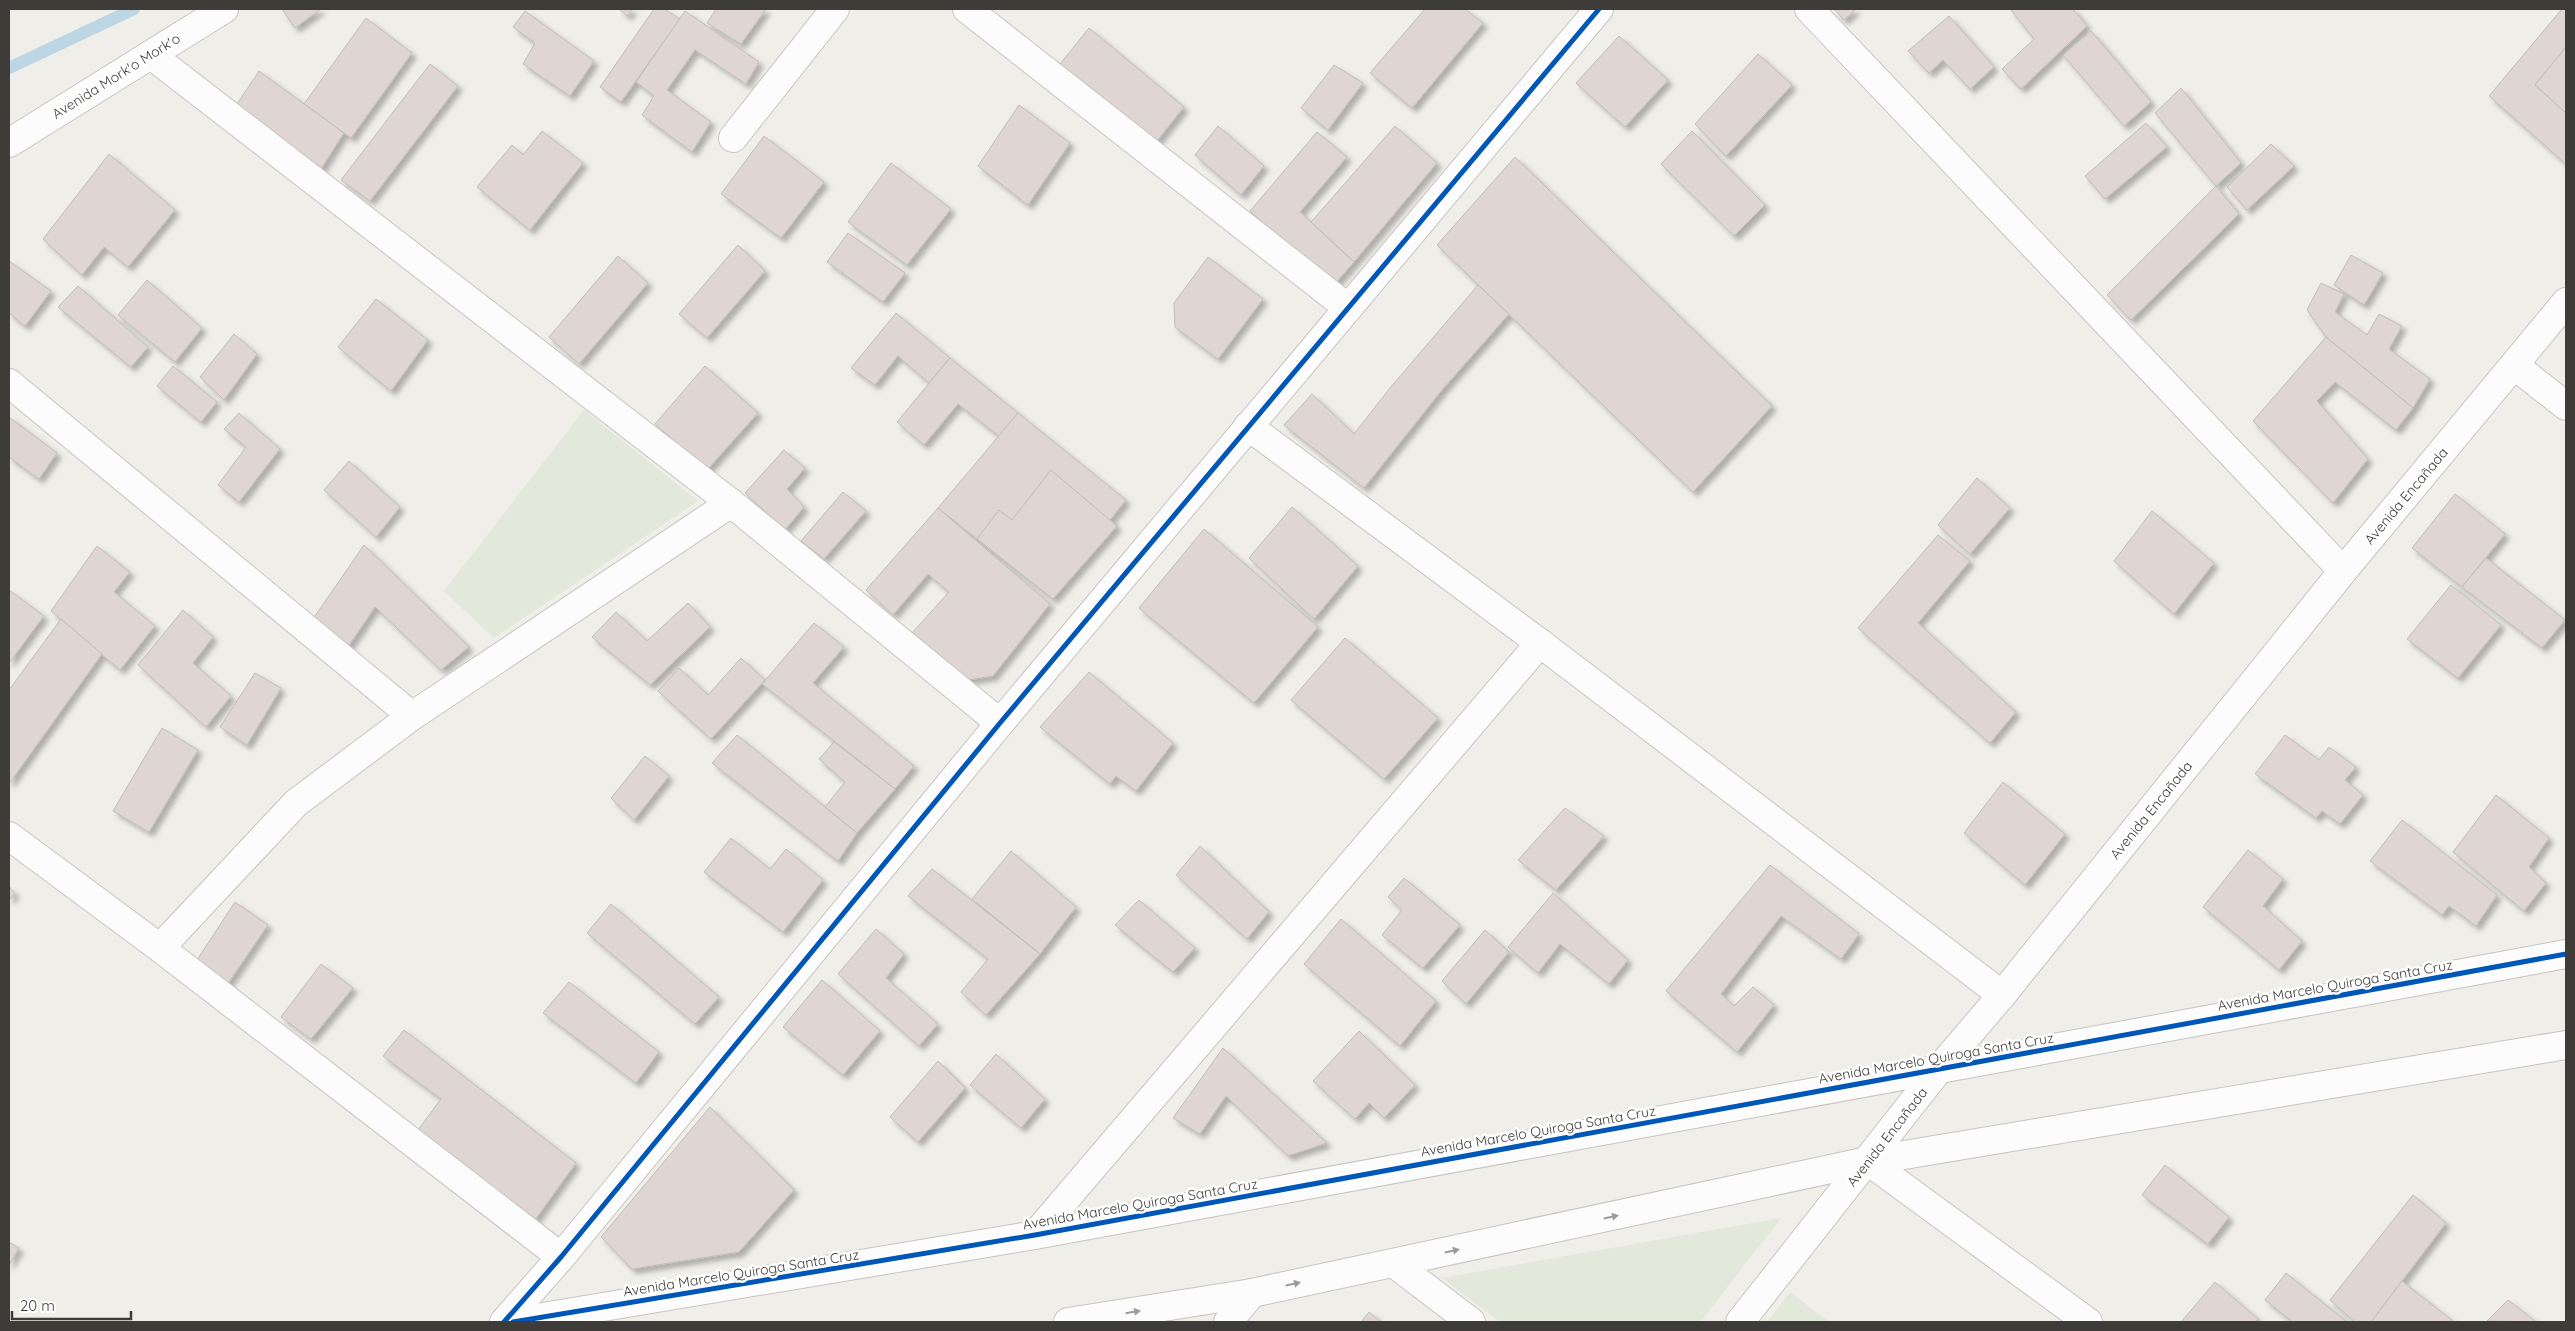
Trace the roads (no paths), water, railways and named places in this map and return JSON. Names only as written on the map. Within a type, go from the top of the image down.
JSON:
[{"type":"street","name":"Avenida Mork'o Mork'o","points":[[9,143],[224,9]]},
{"type":"street","points":[[733,138],[835,9]]},
{"type":"street","points":[[967,9],[1348,308]]},
{"type":"street","points":[[504,1322],[561,1257],[1000,723],[1600,9]]},
{"type":"street","points":[[1809,9],[2343,571]]},
{"type":"street","points":[[152,55],[731,503],[1000,723]]},
{"type":"street","name":"Avenida Encañada","points":[[1740,1322],[1939,1069],[2002,995],[2343,571],[2566,302]]},
{"type":"street","points":[[2514,365],[2566,406]]},
{"type":"street","points":[[9,383],[412,716]]},
{"type":"street","points":[[1248,426],[1540,643],[2002,995]]},
{"type":"street","points":[[160,948],[296,803],[412,716],[731,503]]},
{"type":"street","points":[[1035,1235],[1540,643]]},
{"type":"street","points":[[9,836],[160,948],[561,1257]]},
{"type":"street","name":"Avenida Marcelo Quiroga Santa Cruz","points":[[513,1322],[1035,1235],[2566,954]]},
{"type":"street","points":[[1068,1322],[1252,1293],[1395,1264],[1868,1161],[2566,1045]]},
{"type":"street","points":[[1868,1161],[2088,1322]]},
{"type":"street","points":[[1395,1264],[1471,1322]]},
{"type":"street","points":[[1228,1322],[1252,1293]]},
{"type":"waterway","points":[[9,68],[134,9]]}]
